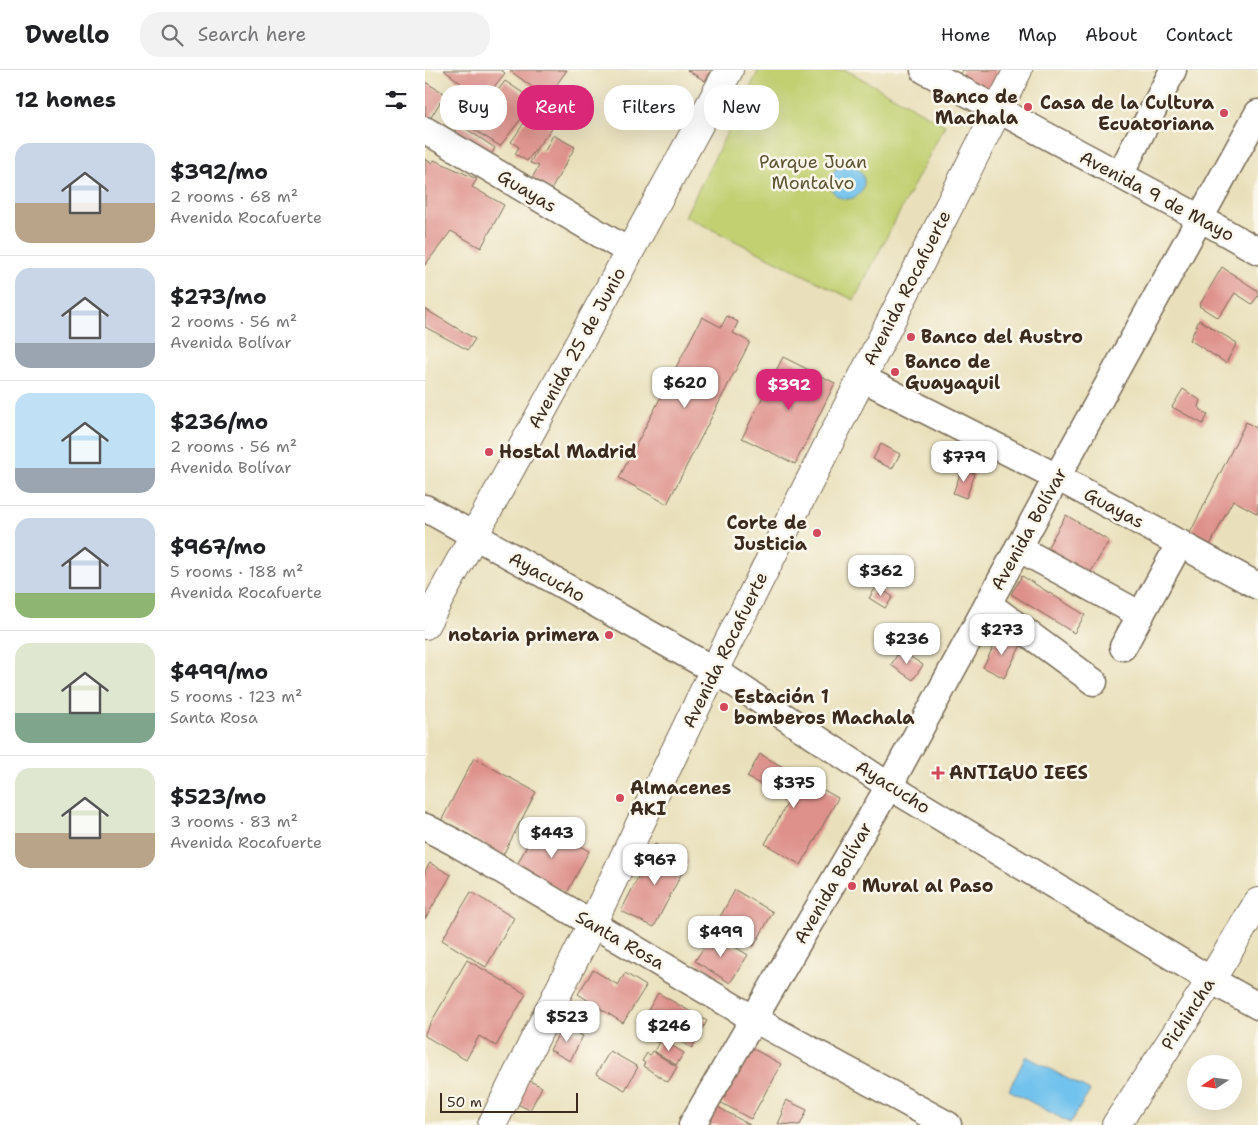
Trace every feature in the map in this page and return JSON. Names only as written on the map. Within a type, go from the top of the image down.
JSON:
[{"type":"main road","name":"Avenida 25 de Junio","points":[[425,625],[729,70]]},
{"type":"main road","name":"Avenida Rocafuerte","points":[[492,1125],[592,924],[714,670],[1018,70]]},
{"type":"main road","name":"Pichincha","points":[[1116,1125],[1211,980],[1258,902]]},
{"type":"street","name":"Avenida 9 de Mayo","points":[[924,70],[1201,218],[1258,251]]},
{"type":"street","points":[[1120,175],[1173,70]]},
{"type":"street","name":"Avenida Bolívar","points":[[692,1125],[889,786],[1258,113]]},
{"type":"street","name":"Guayas","points":[[425,130],[630,252]]},
{"type":"street","name":"Guayas","points":[[862,378],[1057,477],[1258,586]]},
{"type":"street","name":"Ayacucho","points":[[425,508],[714,670],[889,786],[1211,980],[1258,1006]]},
{"type":"street","points":[[1123,647],[1180,543]]},
{"type":"street","points":[[1018,548],[1141,615]]},
{"type":"street","points":[[988,604],[1094,682]]},
{"type":"street","name":"Santa Rosa","points":[[425,827],[454,842],[754,1019],[948,1125]]},
{"type":"green space","name":"Parque Juan Montalvo","points":[[759,70],[846,70],[945,125],[854,300],[685,216],[729,130],[779,130],[779,85],[751,85]]},
{"type":"water","points":[[847,165],[859,170],[864,182],[859,194],[847,199],[835,194],[830,182],[835,170]]},
{"type":"water","points":[[1026,1056],[1090,1091],[1070,1123],[1009,1090]]},
{"type":"building","points":[[444,70],[501,70],[505,73],[496,85],[463,85]]},
{"type":"building","points":[[509,70],[567,70],[556,85],[529,85]]},
{"type":"building","points":[[687,70],[712,70],[705,81]]},
{"type":"building","points":[[963,70],[1010,70],[996,105],[959,77]]},
{"type":"building","points":[[505,81],[517,89],[517,124],[500,146],[475,130],[507,130],[507,85],[502,85]]},
{"type":"building","points":[[425,82],[440,91],[440,102],[427,124],[425,122]]},
{"type":"building","points":[[456,130],[468,130],[495,148],[489,158],[452,136]]},
{"type":"building","points":[[519,130],[550,130],[527,161],[515,154],[519,147],[511,142]]},
{"type":"building","points":[[553,135],[575,147],[551,190],[532,178],[539,166],[530,163],[537,150],[545,151]]},
{"type":"building","points":[[425,159],[432,163],[434,160],[477,179],[472,187],[504,205],[481,248],[451,231],[425,265]]},
{"type":"building","points":[[1222,267],[1258,291],[1258,296],[1252,304],[1235,293],[1218,318],[1199,306]]},
{"type":"building","points":[[425,309],[475,339],[468,350],[425,327]]},
{"type":"building","points":[[727,316],[738,322],[733,333],[750,342],[667,504],[619,478],[702,317],[721,327]]},
{"type":"building","points":[[1199,320],[1237,343],[1226,363],[1190,340]]},
{"type":"building","points":[[783,357],[835,383],[795,464],[742,438]]},
{"type":"building","points":[[1183,389],[1200,400],[1198,407],[1208,415],[1203,424],[1172,407]]},
{"type":"building","points":[[1246,422],[1258,429],[1258,514],[1233,500],[1207,551],[1186,541]]},
{"type":"building","points":[[881,444],[900,454],[892,469],[873,459]]},
{"type":"building","points":[[962,469],[975,474],[966,498],[953,493]]},
{"type":"building","points":[[1066,515],[1109,541],[1089,575],[1046,550]]},
{"type":"building","points":[[1022,576],[1085,615],[1074,633],[1011,594]]},
{"type":"building","points":[[877,586],[893,597],[885,608],[869,598]]},
{"type":"building","points":[[1000,634],[1021,645],[1004,678],[983,667]]},
{"type":"building","points":[[900,650],[923,665],[913,680],[891,665]]},
{"type":"building","points":[[760,754],[838,798],[801,865],[765,844],[789,800],[747,777]]},
{"type":"building","points":[[474,758],[536,792],[503,855],[441,821]]},
{"type":"building","points":[[538,824],[589,851],[567,893],[516,867]]},
{"type":"building","points":[[655,844],[688,861],[654,927],[621,911]]},
{"type":"building","points":[[430,863],[451,875],[425,919],[425,871]]},
{"type":"building","points":[[735,890],[773,912],[754,946],[716,924]]},
{"type":"building","points":[[471,892],[514,918],[486,967],[442,940]]},
{"type":"building","points":[[713,933],[748,955],[730,983],[695,961]]},
{"type":"building","points":[[467,960],[526,994],[496,1046],[479,1036],[466,1060],[425,1036],[425,1033]]},
{"type":"building","points":[[593,970],[618,985],[625,973],[646,986],[623,1023],[578,994]]},
{"type":"building","points":[[658,993],[707,1021],[692,1048],[664,1032],[658,1043],[636,1031]]},
{"type":"building","points":[[563,1025],[583,1036],[570,1061],[550,1050]]},
{"type":"building","points":[[661,1039],[684,1053],[676,1065],[654,1051]]},
{"type":"building","points":[[746,1045],[781,1064],[751,1119],[716,1100]]},
{"type":"building","points":[[610,1051],[638,1067],[625,1090],[596,1074]]},
{"type":"building","points":[[652,1051],[677,1067],[668,1082],[643,1066],[645,1063],[642,1061],[647,1053],[650,1055]]},
{"type":"building","points":[[526,1079],[542,1087],[530,1110],[515,1103]]},
{"type":"building","points":[[786,1100],[807,1110],[800,1125],[778,1124]]},
{"type":"building","points":[[707,1101],[750,1125],[697,1125]]},
{"type":"place","name":"Banco de Machala","points":[[1028,107]]},
{"type":"place","name":"Casa de la Cultura Ecuatoriana","points":[[1224,113]]},
{"type":"place","name":"Banco del Austro","points":[[911,337]]},
{"type":"place","name":"Banco de Guayaquil","points":[[895,372]]},
{"type":"place","name":"Hostal Madrid","points":[[489,452]]},
{"type":"place","name":"Corte de Justicia","points":[[817,533]]},
{"type":"place","name":"notaria primera","points":[[609,635]]},
{"type":"place","name":"Estación 1 bomberos Machala","points":[[724,707]]},
{"type":"place","name":"ANTIGUO IEES","points":[[938,773]]},
{"type":"place","name":"Almacenes AKI","points":[[620,798]]},
{"type":"place","name":"Mural al Paso","points":[[852,886]]}]
